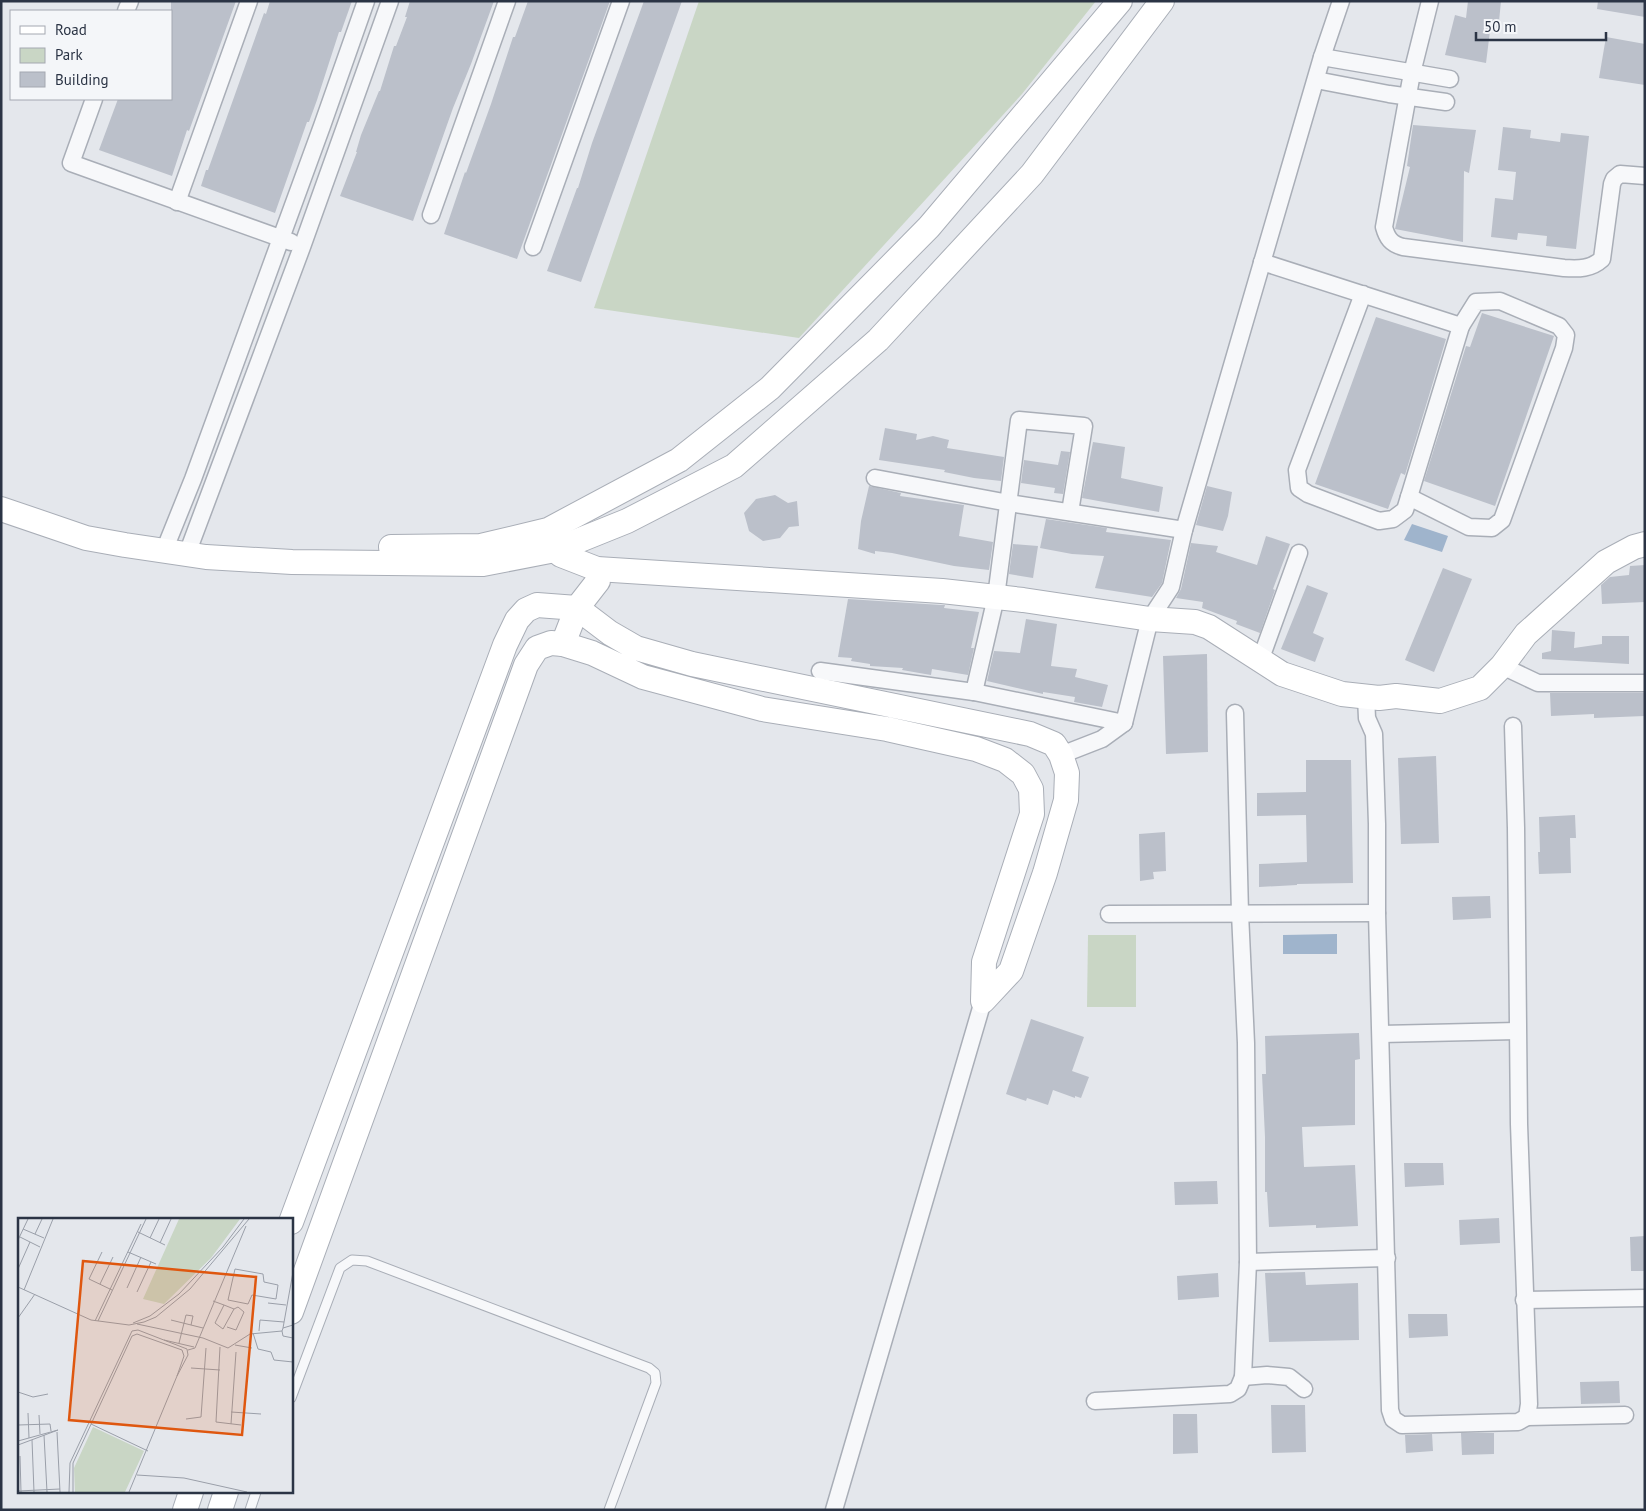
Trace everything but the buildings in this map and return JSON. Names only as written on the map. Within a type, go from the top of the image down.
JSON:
[{"type":"street","points":[[177,202],[249,1]]},
{"type":"street","points":[[178,546],[193,479],[366,1]]},
{"type":"street","points":[[178,546],[302,247],[390,1]]},
{"type":"street","points":[[431,215],[507,1]]},
{"type":"street","points":[[533,247],[621,1]]},
{"type":"street","points":[[551,540],[679,460],[770,388],[929,227],[1120,1]]},
{"type":"street","points":[[1,508],[86,538],[178,546],[292,549],[481,546],[551,540],[627,522],[734,466],[878,340],[1032,174],[1162,1]]},
{"type":"street","points":[[1061,754],[1102,739],[1124,723],[1150,620],[1171,587],[1184,530],[1322,56],[1341,1]]},
{"type":"street","points":[[1430,1],[1412,73],[1384,227],[1387,236],[1396,246],[1564,268],[1579,269],[1594,266],[1602,259],[1614,178],[1620,174],[1645,176]]},
{"type":"street","points":[[1322,56],[1450,79]]},
{"type":"street","points":[[1316,80],[1446,102]]},
{"type":"street","points":[[94,100],[71,163],[302,247]]},
{"type":"street","points":[[1262,262],[1461,326]]},
{"type":"street","points":[[1363,294],[1297,470],[1299,488],[1308,494],[1379,522],[1393,519],[1405,510],[1461,326],[1476,302],[1500,301],[1559,326],[1566,335],[1564,348],[1502,520],[1492,528],[1469,527],[1409,497]]},
{"type":"street","points":[[974,692],[996,597],[1019,420],[1084,426],[1070,512]]},
{"type":"street","points":[[875,478],[1008,503],[1184,530]]},
{"type":"street","points":[[1,495],[89,525],[178,546]]},
{"type":"street","points":[[551,540],[561,555],[597,569],[942,591],[1023,600],[1150,620],[1195,622],[1209,626],[1282,674],[1342,694],[1373,698],[1396,696],[1440,701],[1480,688],[1502,666],[1526,634],[1606,562],[1634,547],[1645,544]]},
{"type":"street","points":[[1260,661],[1299,553]]},
{"type":"street","points":[[563,644],[577,608],[598,581],[597,569]]},
{"type":"street","points":[[292,1219],[501,654],[516,620],[526,610],[537,605],[577,608],[610,633],[636,648],[692,664],[1030,734],[1054,744],[1061,754],[1068,772],[1066,800],[1045,872],[1011,971],[983,1001]]},
{"type":"street","points":[[292,1309],[526,665],[537,648],[551,643],[563,644],[592,653],[643,677],[762,708],[887,729],[976,749],[1006,760],[1023,774],[1030,789],[1032,814],[984,962],[983,1001],[834,1510]]},
{"type":"street","points":[[1502,666],[1538,683],[1645,683]]},
{"type":"street","points":[[820,671],[974,692],[1124,723]]},
{"type":"street","points":[[1373,698],[1367,718],[1374,734],[1390,1410],[1393,1420],[1402,1425],[1518,1422],[1527,1417],[1625,1415]]},
{"type":"street","points":[[1096,1401],[1230,1394],[1238,1389],[1243,1377],[1248,1262],[1246,1043],[1240,914],[1235,713]]},
{"type":"street","points":[[1513,726],[1516,837],[1517,1031],[1524,1300],[1529,1404],[1527,1417]]},
{"type":"street","points":[[1109,914],[1377,913]]},
{"type":"street","points":[[1380,1034],[1517,1031]]},
{"type":"street","points":[[1248,1262],[1387,1258]]},
{"type":"street","points":[[1524,1300],[1645,1298]]},
{"type":"street","points":[[1243,1377],[1267,1375],[1289,1377],[1304,1389]]},
{"type":"street","points":[[185,1510],[191,1494]]},
{"type":"street","points":[[220,1510],[225,1494]]},
{"type":"lane","points":[[292,1395],[340,1268],[352,1260],[367,1261],[649,1368],[655,1373],[656,1383],[609,1510]]},
{"type":"lane","points":[[250,1510],[255,1494]]},
{"type":"green space","points":[[699,1],[1096,1],[1022,94],[799,338],[594,308]]},
{"type":"green space","points":[[1088,935],[1136,935],[1136,1007],[1087,1007]]},
{"type":"water","points":[[1412,524],[1448,536],[1442,552],[1404,540]]},
{"type":"water","points":[[1337,934],[1337,954],[1283,954],[1283,935]]}]
